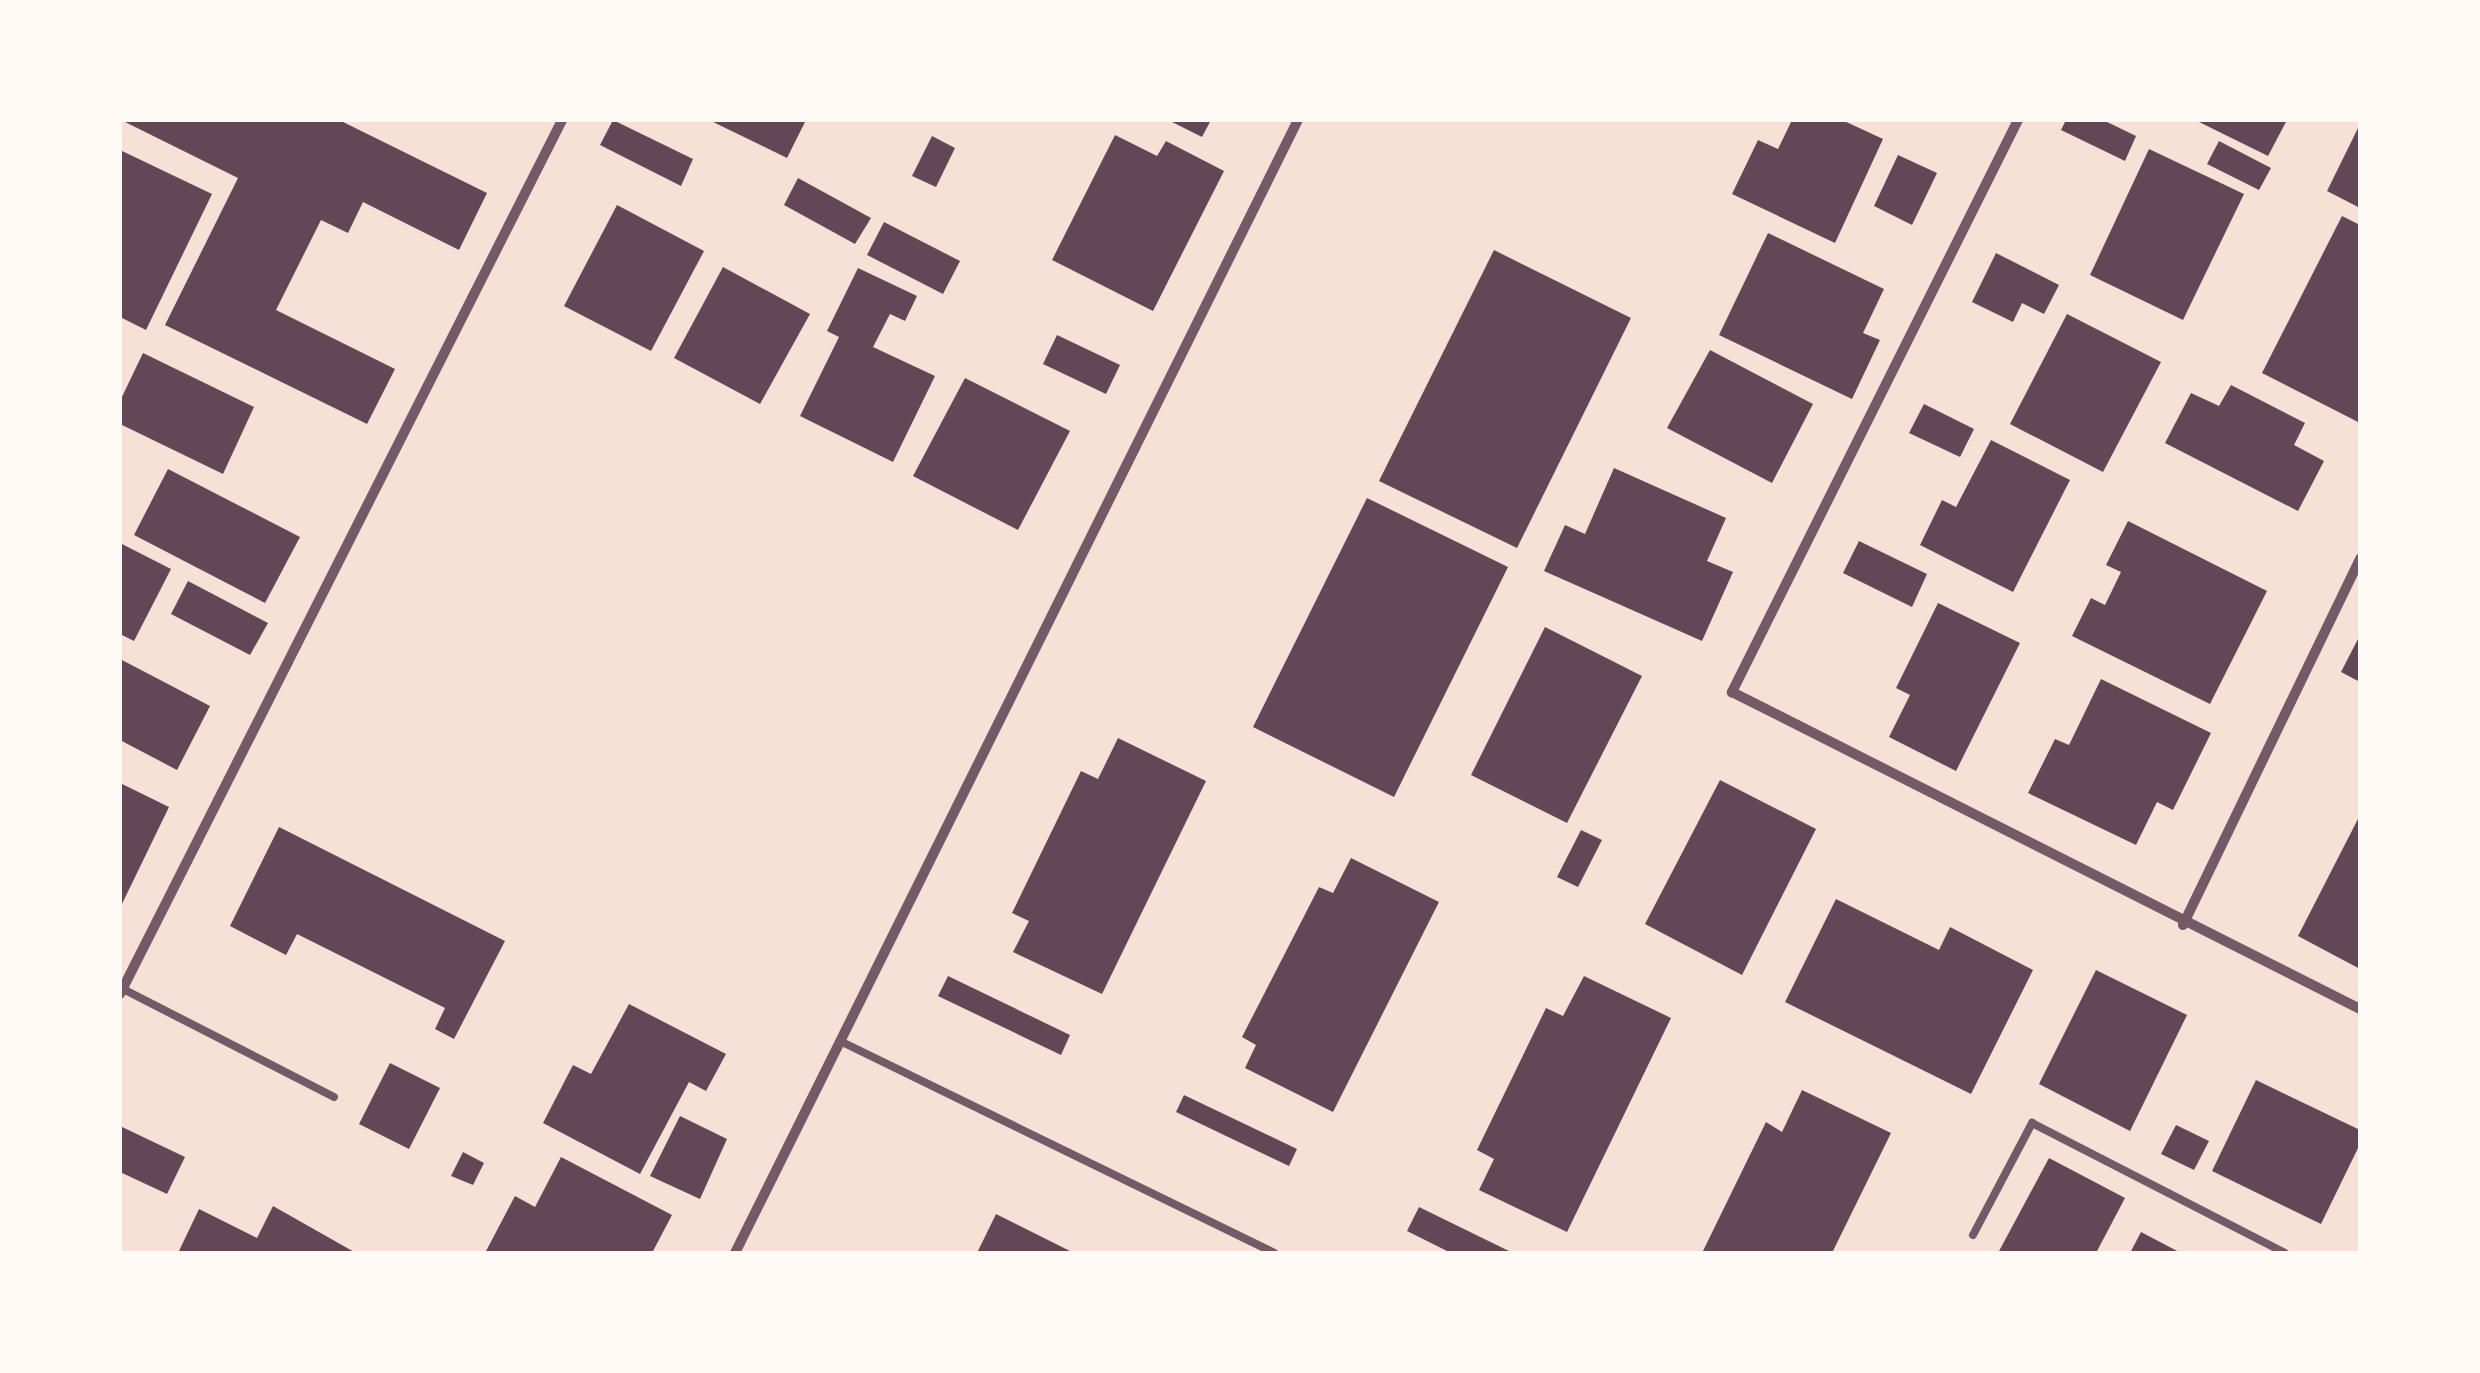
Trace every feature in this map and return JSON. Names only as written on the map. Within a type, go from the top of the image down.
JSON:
[{"type":"street","points":[[121,991],[562,120]]},
{"type":"street","points":[[735,1253],[1298,120]]},
{"type":"street","points":[[2018,120],[1732,692],[2182,924],[2360,1009]]},
{"type":"street","points":[[2182,924],[2360,559]]},
{"type":"lane","points":[[121,991],[334,1097]]},
{"type":"lane","points":[[840,1041],[1274,1253]]},
{"type":"lane","points":[[1973,1235],[2032,1122],[2285,1253]]},
{"type":"building","points":[[121,120],[339,120],[487,193],[459,250],[363,202],[348,233],[321,220],[276,310],[395,369],[367,424],[165,325],[238,178]]},
{"type":"building","points":[[613,120],[693,159],[681,186],[600,145]]},
{"type":"building","points":[[709,120],[806,120],[787,158]]},
{"type":"building","points":[[1168,120],[1211,120],[1202,137]]},
{"type":"building","points":[[1792,120],[1842,120],[1883,139],[1835,243],[1732,194],[1758,140],[1778,149]]},
{"type":"building","points":[[2066,120],[2103,120],[2136,136],[2125,161],[2061,130]]},
{"type":"building","points":[[2195,120],[2287,120],[2268,156]]},
{"type":"building","points":[[2360,124],[2360,208],[2327,191]]},
{"type":"building","points":[[1115,135],[1157,156],[1166,141],[1224,171],[1153,311],[1052,260]]},
{"type":"building","points":[[932,136],[955,148],[936,187],[912,176]]},
{"type":"building","points":[[2219,141],[2271,168],[2259,190],[2207,164]]},
{"type":"building","points":[[2149,149],[2244,194],[2183,320],[2090,275]]},
{"type":"building","points":[[120,150],[212,194],[146,330],[120,317]]},
{"type":"building","points":[[1898,155],[1937,173],[1912,225],[1874,206]]},
{"type":"building","points":[[798,178],[871,218],[855,244],[784,205]]},
{"type":"building","points":[[617,205],[704,251],[651,351],[564,306]]},
{"type":"building","points":[[2342,216],[2360,225],[2360,423],[2262,373]]},
{"type":"building","points":[[884,222],[960,261],[943,294],[867,255]]},
{"type":"building","points":[[1768,233],[1884,289],[1863,333],[1880,340],[1852,399],[1719,335]]},
{"type":"building","points":[[1494,250],[1631,318],[1517,548],[1379,481]]},
{"type":"building","points":[[1996,253],[2059,285],[2044,314],[2022,303],[2013,322],[1972,302]]},
{"type":"building","points":[[723,267],[810,314],[760,404],[674,358]]},
{"type":"building","points":[[858,268],[917,296],[905,321],[890,314],[873,347],[935,376],[893,462],[800,416],[839,337],[827,331]]},
{"type":"building","points":[[2067,314],[2161,362],[2103,472],[2010,424]]},
{"type":"building","points":[[1057,335],[1120,365],[1106,394],[1043,364]]},
{"type":"building","points":[[1710,350],[1813,404],[1772,483],[1667,428]]},
{"type":"building","points":[[143,353],[254,407],[223,474],[120,424],[120,401]]},
{"type":"building","points":[[965,378],[1070,431],[1018,530],[913,476]]},
{"type":"building","points":[[2231,385],[2305,423],[2294,445],[2324,461],[2298,511],[2165,443],[2191,393],[2219,406]]},
{"type":"building","points":[[1924,404],[1974,429],[1960,457],[1909,433]]},
{"type":"building","points":[[1991,440],[2070,480],[2013,592],[1920,545],[1942,500],[1956,507]]},
{"type":"building","points":[[1614,468],[1726,518],[1707,561],[1733,572],[1702,641],[1544,571],[1565,525],[1585,534]]},
{"type":"building","points":[[168,469],[300,537],[265,603],[134,535]]},
{"type":"building","points":[[1367,498],[1508,567],[1394,797],[1253,727]]},
{"type":"building","points":[[2128,521],[2267,591],[2210,704],[2072,636],[2091,598],[2105,605],[2121,572],[2106,565]]},
{"type":"building","points":[[1859,541],[1927,574],[1912,607],[1843,573]]},
{"type":"building","points":[[120,543],[171,569],[134,641],[120,634]]},
{"type":"building","points":[[188,581],[268,623],[250,655],[171,614]]},
{"type":"building","points":[[1938,603],[2020,643],[1956,771],[1889,737],[1910,695],[1896,688]]},
{"type":"building","points":[[1545,627],[1642,676],[1567,823],[1471,775]]},
{"type":"building","points":[[2360,635],[2360,682],[2341,672]]},
{"type":"building","points":[[120,659],[210,706],[177,770],[120,740]]},
{"type":"building","points":[[2101,679],[2211,733],[2173,810],[2157,802],[2136,845],[2028,793],[2055,739],[2069,745]]},
{"type":"building","points":[[1118,738],[1206,781],[1102,994],[1013,952],[1029,921],[1012,913],[1081,771],[1098,779]]},
{"type":"building","points":[[1720,780],[1816,829],[1742,975],[1645,924]]},
{"type":"building","points":[[120,783],[169,807],[120,908]]},
{"type":"building","points":[[2360,815],[2360,969],[2298,936]]},
{"type":"building","points":[[279,827],[505,941],[454,1039],[435,1029],[445,1008],[297,934],[286,955],[230,926]]},
{"type":"building","points":[[1581,830],[1602,840],[1578,887],[1557,877]]},
{"type":"building","points":[[1351,858],[1439,902],[1333,1112],[1245,1068],[1256,1045],[1242,1037],[1319,887],[1333,893]]},
{"type":"building","points":[[1836,899],[1939,950],[1950,927],[2033,970],[1971,1094],[1785,1002]]},
{"type":"building","points":[[2096,970],[2187,1015],[2130,1131],[2039,1084]]},
{"type":"building","points":[[948,976],[1070,1035],[1061,1055],[938,996]]},
{"type":"building","points":[[1584,976],[1671,1018],[1567,1232],[1479,1190],[1494,1159],[1477,1150],[1546,1008],[1563,1016]]},
{"type":"building","points":[[629,1004],[726,1054],[706,1091],[689,1082],[640,1174],[543,1123],[573,1065],[591,1074]]},
{"type":"building","points":[[390,1063],[440,1088],[409,1149],[359,1124]]},
{"type":"building","points":[[2256,1080],[2360,1130],[2360,1144],[2321,1224],[2212,1171]]},
{"type":"building","points":[[1802,1090],[1891,1133],[1832,1253],[1702,1253],[1766,1122],[1782,1132]]},
{"type":"building","points":[[1184,1095],[1297,1149],[1289,1166],[1176,1112]]},
{"type":"building","points":[[680,1116],[727,1139],[700,1199],[650,1176]]},
{"type":"building","points":[[2176,1125],[2209,1141],[2194,1170],[2161,1154]]},
{"type":"building","points":[[120,1126],[185,1157],[167,1194],[120,1172]]},
{"type":"building","points":[[463,1152],[484,1163],[473,1185],[451,1176]]},
{"type":"building","points":[[561,1157],[672,1215],[652,1253],[485,1253],[515,1196],[535,1207]]},
{"type":"building","points":[[2049,1158],[2125,1198],[2096,1253],[1998,1253]]},
{"type":"building","points":[[273,1206],[356,1253],[178,1253],[199,1209],[257,1238]]},
{"type":"building","points":[[1419,1207],[1513,1253],[1451,1253],[1407,1231]]},
{"type":"building","points":[[996,1214],[1074,1253],[977,1253]]},
{"type":"building","points":[[2141,1232],[2181,1253],[2130,1253]]}]
